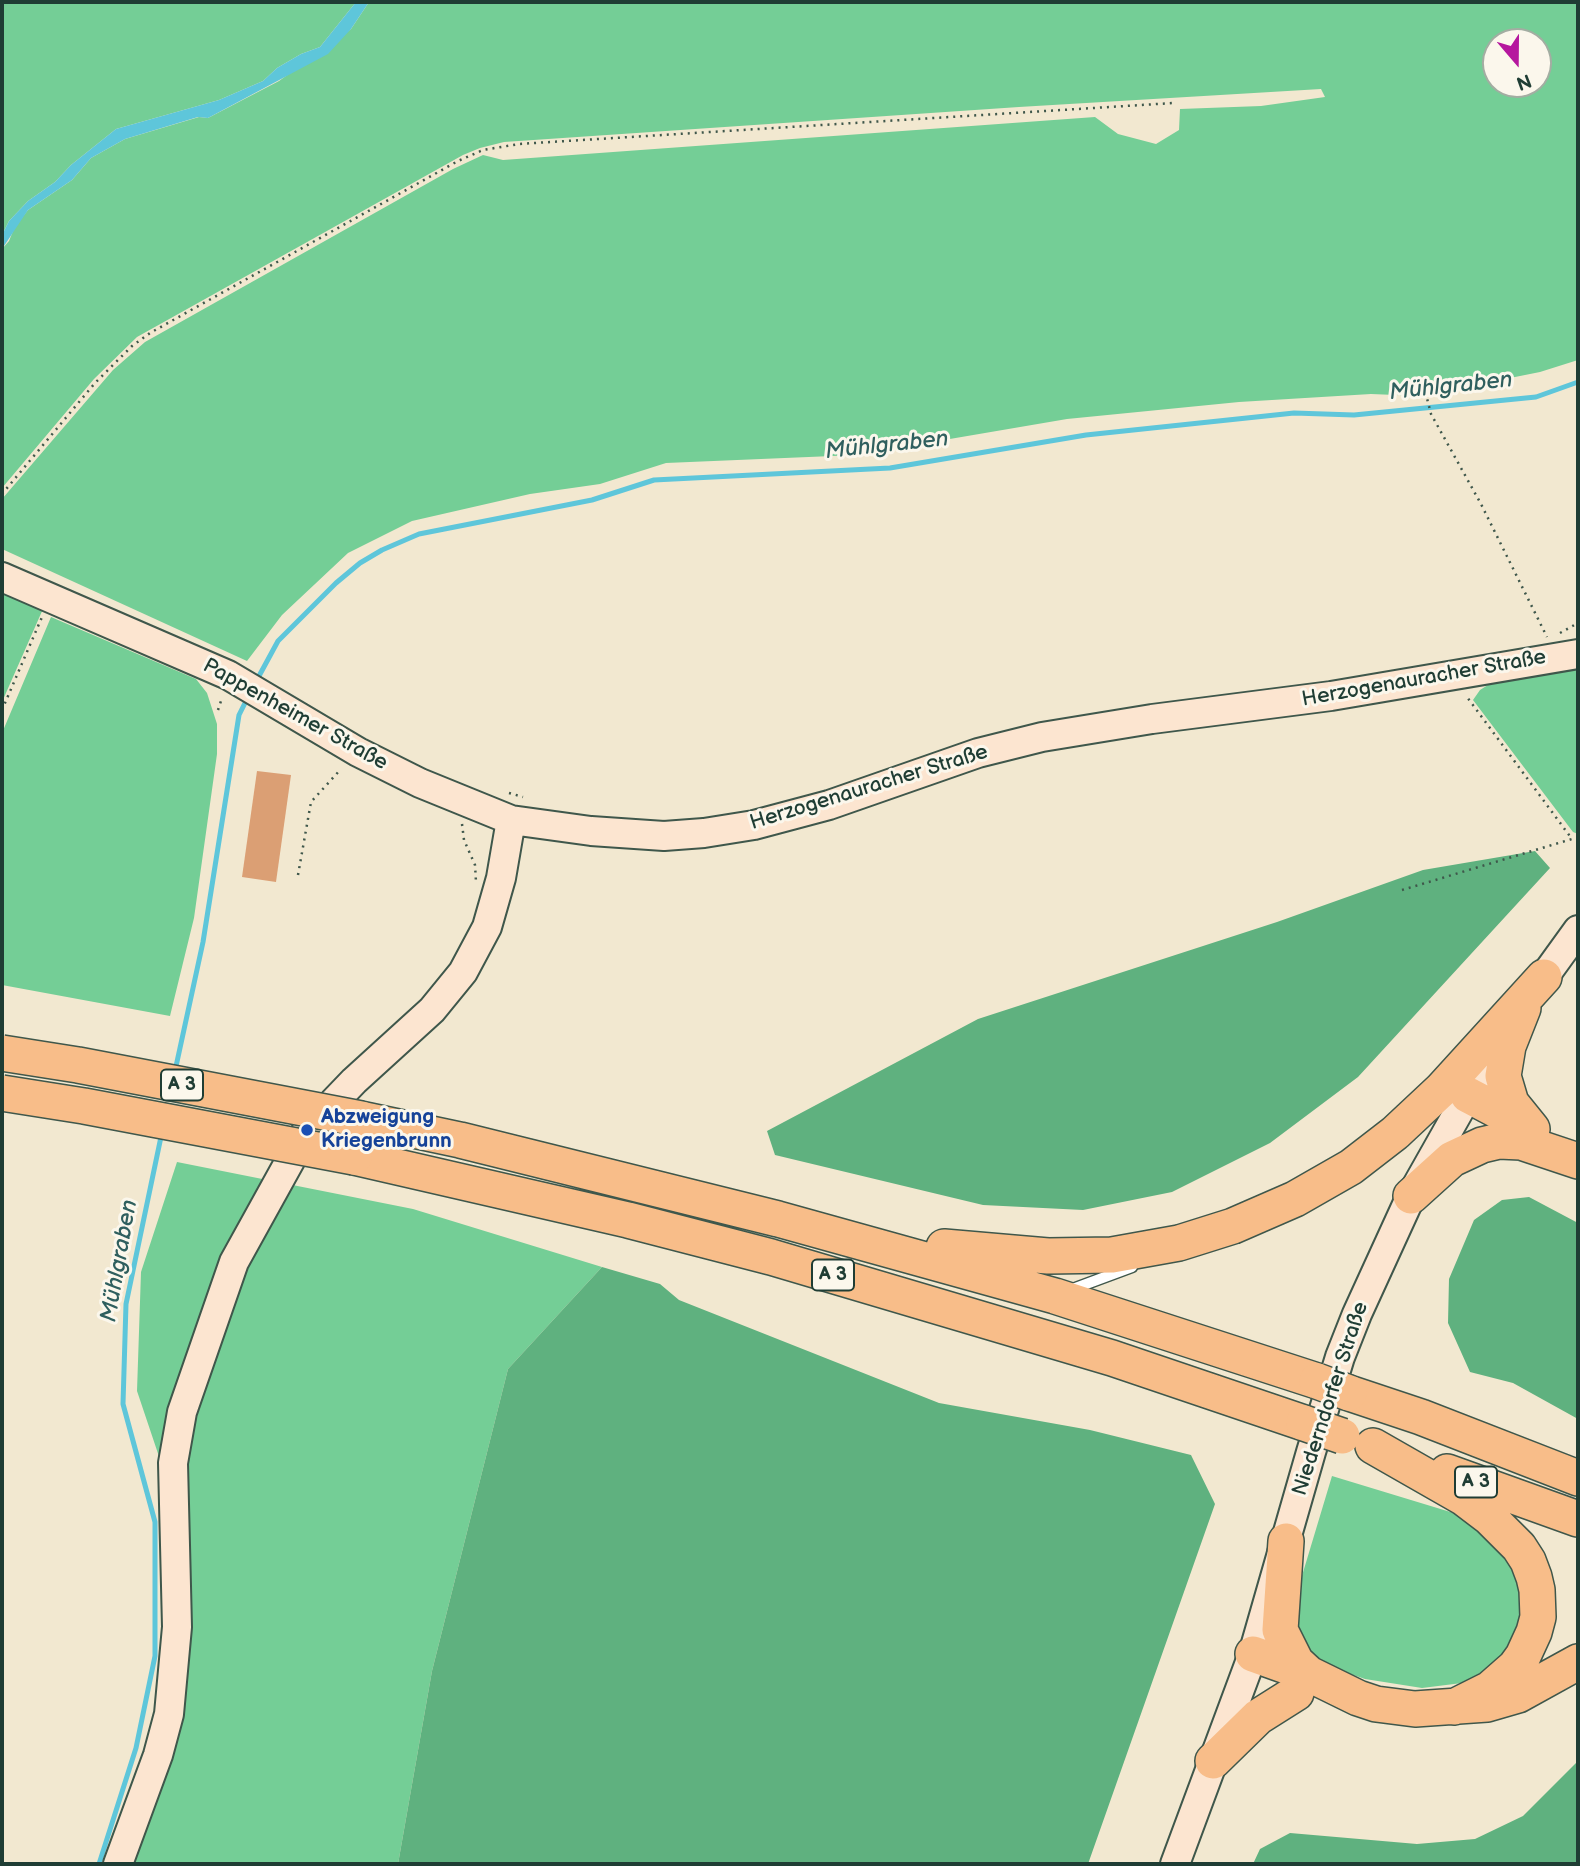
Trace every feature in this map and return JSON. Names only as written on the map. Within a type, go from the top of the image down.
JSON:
[{"type":"highway","points":[[778,1219],[970,1251],[1048,1256],[1112,1255],[1179,1243],[1233,1226],[1295,1199],[1351,1167],[1395,1133],[1442,1089],[1544,977]]},
{"type":"highway","points":[[1523,1007],[1508,1046],[1503,1076],[1511,1103],[1532,1129]]},
{"type":"highway","name":"A 3","points":[[2,1054],[92,1068],[460,1140],[778,1219],[1055,1296],[1333,1387],[1578,1478]]},
{"type":"highway","name":"A 3","points":[[2,1093],[354,1157],[628,1220],[771,1257],[1112,1358],[1578,1519]]},
{"type":"highway","points":[[1468,1095],[1532,1129],[1578,1160]]},
{"type":"highway","points":[[1411,1196],[1452,1159],[1482,1145],[1499,1141],[1521,1142],[1578,1160]]},
{"type":"highway","points":[[1357,1441],[1464,1498],[1489,1517],[1519,1547],[1534,1577],[1538,1617],[1523,1656],[1490,1689],[1454,1707]]},
{"type":"highway","points":[[1286,1541],[1280,1630],[1302,1684]]},
{"type":"highway","points":[[1249,1665],[1302,1684],[1376,1704],[1415,1709],[1487,1704],[1518,1695],[1578,1662]]},
{"type":"highway","points":[[1213,1761],[1258,1717],[1302,1684]]},
{"type":"street","name":"Pappenheimer Straße","points":[[2,577],[228,675],[358,752],[420,783],[511,820]]},
{"type":"street","name":"Herzogenauracher Straße","points":[[511,820],[592,831],[664,836],[704,833],[754,825],[829,804],[978,753],[1042,737],[1453,677],[1578,654]]},
{"type":"street","points":[[118,1864],[158,1755],[169,1714],[177,1626],[173,1463],[182,1412],[234,1262],[307,1130],[354,1081],[432,1010],[463,972],[487,927],[501,878],[511,820]]},
{"type":"street","name":"Niederndorfer Straße","points":[[1175,1864],[1249,1665],[1340,1357],[1382,1257],[1411,1196],[1468,1095],[1523,1007],[1578,930]]},
{"type":"lane","points":[[1055,1296],[1133,1267],[1179,1243]]},
{"type":"path","points":[[2,494],[95,383],[141,340],[179,316],[447,167],[483,150],[519,144],[1173,103]]},
{"type":"path","points":[[1422,379],[1431,414],[1481,504],[1542,622],[1548,639]]},
{"type":"path","points":[[2,710],[51,598]]},
{"type":"path","points":[[1558,634],[1578,623]]},
{"type":"path","points":[[1402,890],[1572,839],[1453,677]]},
{"type":"path","points":[[298,875],[312,802],[331,780]]},
{"type":"green space","points":[[2,2],[356,2],[320,47],[277,68],[263,81],[219,100],[116,129],[71,165],[55,182],[28,201],[9,221],[2,235]]},
{"type":"green space","points":[[369,2],[1578,2],[1578,360],[1540,372],[1420,396],[1371,394],[1239,402],[1067,419],[856,455],[666,463],[600,484],[530,494],[412,521],[348,553],[282,615],[247,661],[2,549],[2,499],[113,370],[145,342],[453,169],[483,155],[503,160],[1095,117],[1118,134],[1156,144],[1179,130],[1180,109],[1261,106],[1325,97],[1321,89],[1019,107],[504,142],[480,148],[137,337],[94,379],[2,488],[2,249],[9,241],[15,226],[28,210],[72,180],[91,158],[125,139],[199,117],[208,118],[279,81],[351,29]]},
{"type":"green space","points":[[4,593],[43,609],[2,702],[2,598]]},
{"type":"green space","points":[[51,617],[196,679],[207,693],[217,724],[217,754],[194,918],[170,1016],[2,985],[2,733]]},
{"type":"green space","points":[[1578,669],[1578,834],[1573,832],[1473,700],[1480,690],[1491,683],[1532,674]]},
{"type":"green space","points":[[1535,851],[1550,868],[1358,1077],[1270,1143],[1172,1192],[1083,1210],[983,1205],[775,1155],[767,1131],[978,1019],[1277,922],[1423,870]]},
{"type":"green space","points":[[177,1162],[413,1209],[602,1267],[508,1369],[432,1671],[398,1864],[127,1864],[174,1739],[180,1519],[137,1391],[141,1272]]},
{"type":"green space","points":[[1529,1197],[1578,1223],[1578,1419],[1513,1383],[1470,1372],[1448,1323],[1449,1279],[1474,1220],[1502,1200]]},
{"type":"green space","points":[[602,1267],[660,1284],[679,1300],[939,1403],[1090,1430],[1191,1455],[1215,1504],[1088,1864],[398,1864],[432,1671],[508,1369]]},
{"type":"green space","points":[[1332,1476],[1480,1521],[1516,1564],[1524,1608],[1515,1642],[1485,1673],[1462,1683],[1422,1688],[1365,1679],[1333,1668],[1306,1653],[1292,1609]]},
{"type":"green space","points":[[1578,1761],[1578,1864],[1253,1864],[1260,1849],[1290,1833],[1417,1844],[1475,1839],[1523,1816]]},
{"type":"water","points":[[356,2],[369,2],[351,29],[328,54],[208,118],[198,117],[125,139],[91,158],[72,180],[28,210],[2,249],[2,235],[9,221],[28,201],[55,182],[71,165],[116,129],[219,100],[263,81],[277,68],[320,47]]},
{"type":"building","points":[[257,771],[291,775],[276,882],[242,877]]},
{"type":"waterway","name":"Mühlgraben","points":[[259,676],[278,641],[336,583],[360,563],[382,550],[419,534],[592,500],[654,480],[890,468],[1086,435],[1294,413],[1354,415],[1536,397],[1578,382]]},
{"type":"waterway","name":"Mühlgraben","points":[[175,1071],[203,942],[239,715],[245,703]]},
{"type":"waterway","name":"Mühlgraben","points":[[99,1864],[136,1748],[155,1656],[155,1522],[123,1404],[126,1304],[162,1132]]},
{"type":"place","name":"Abzweigung Kriegenbrunn","points":[[307,1130]]}]
